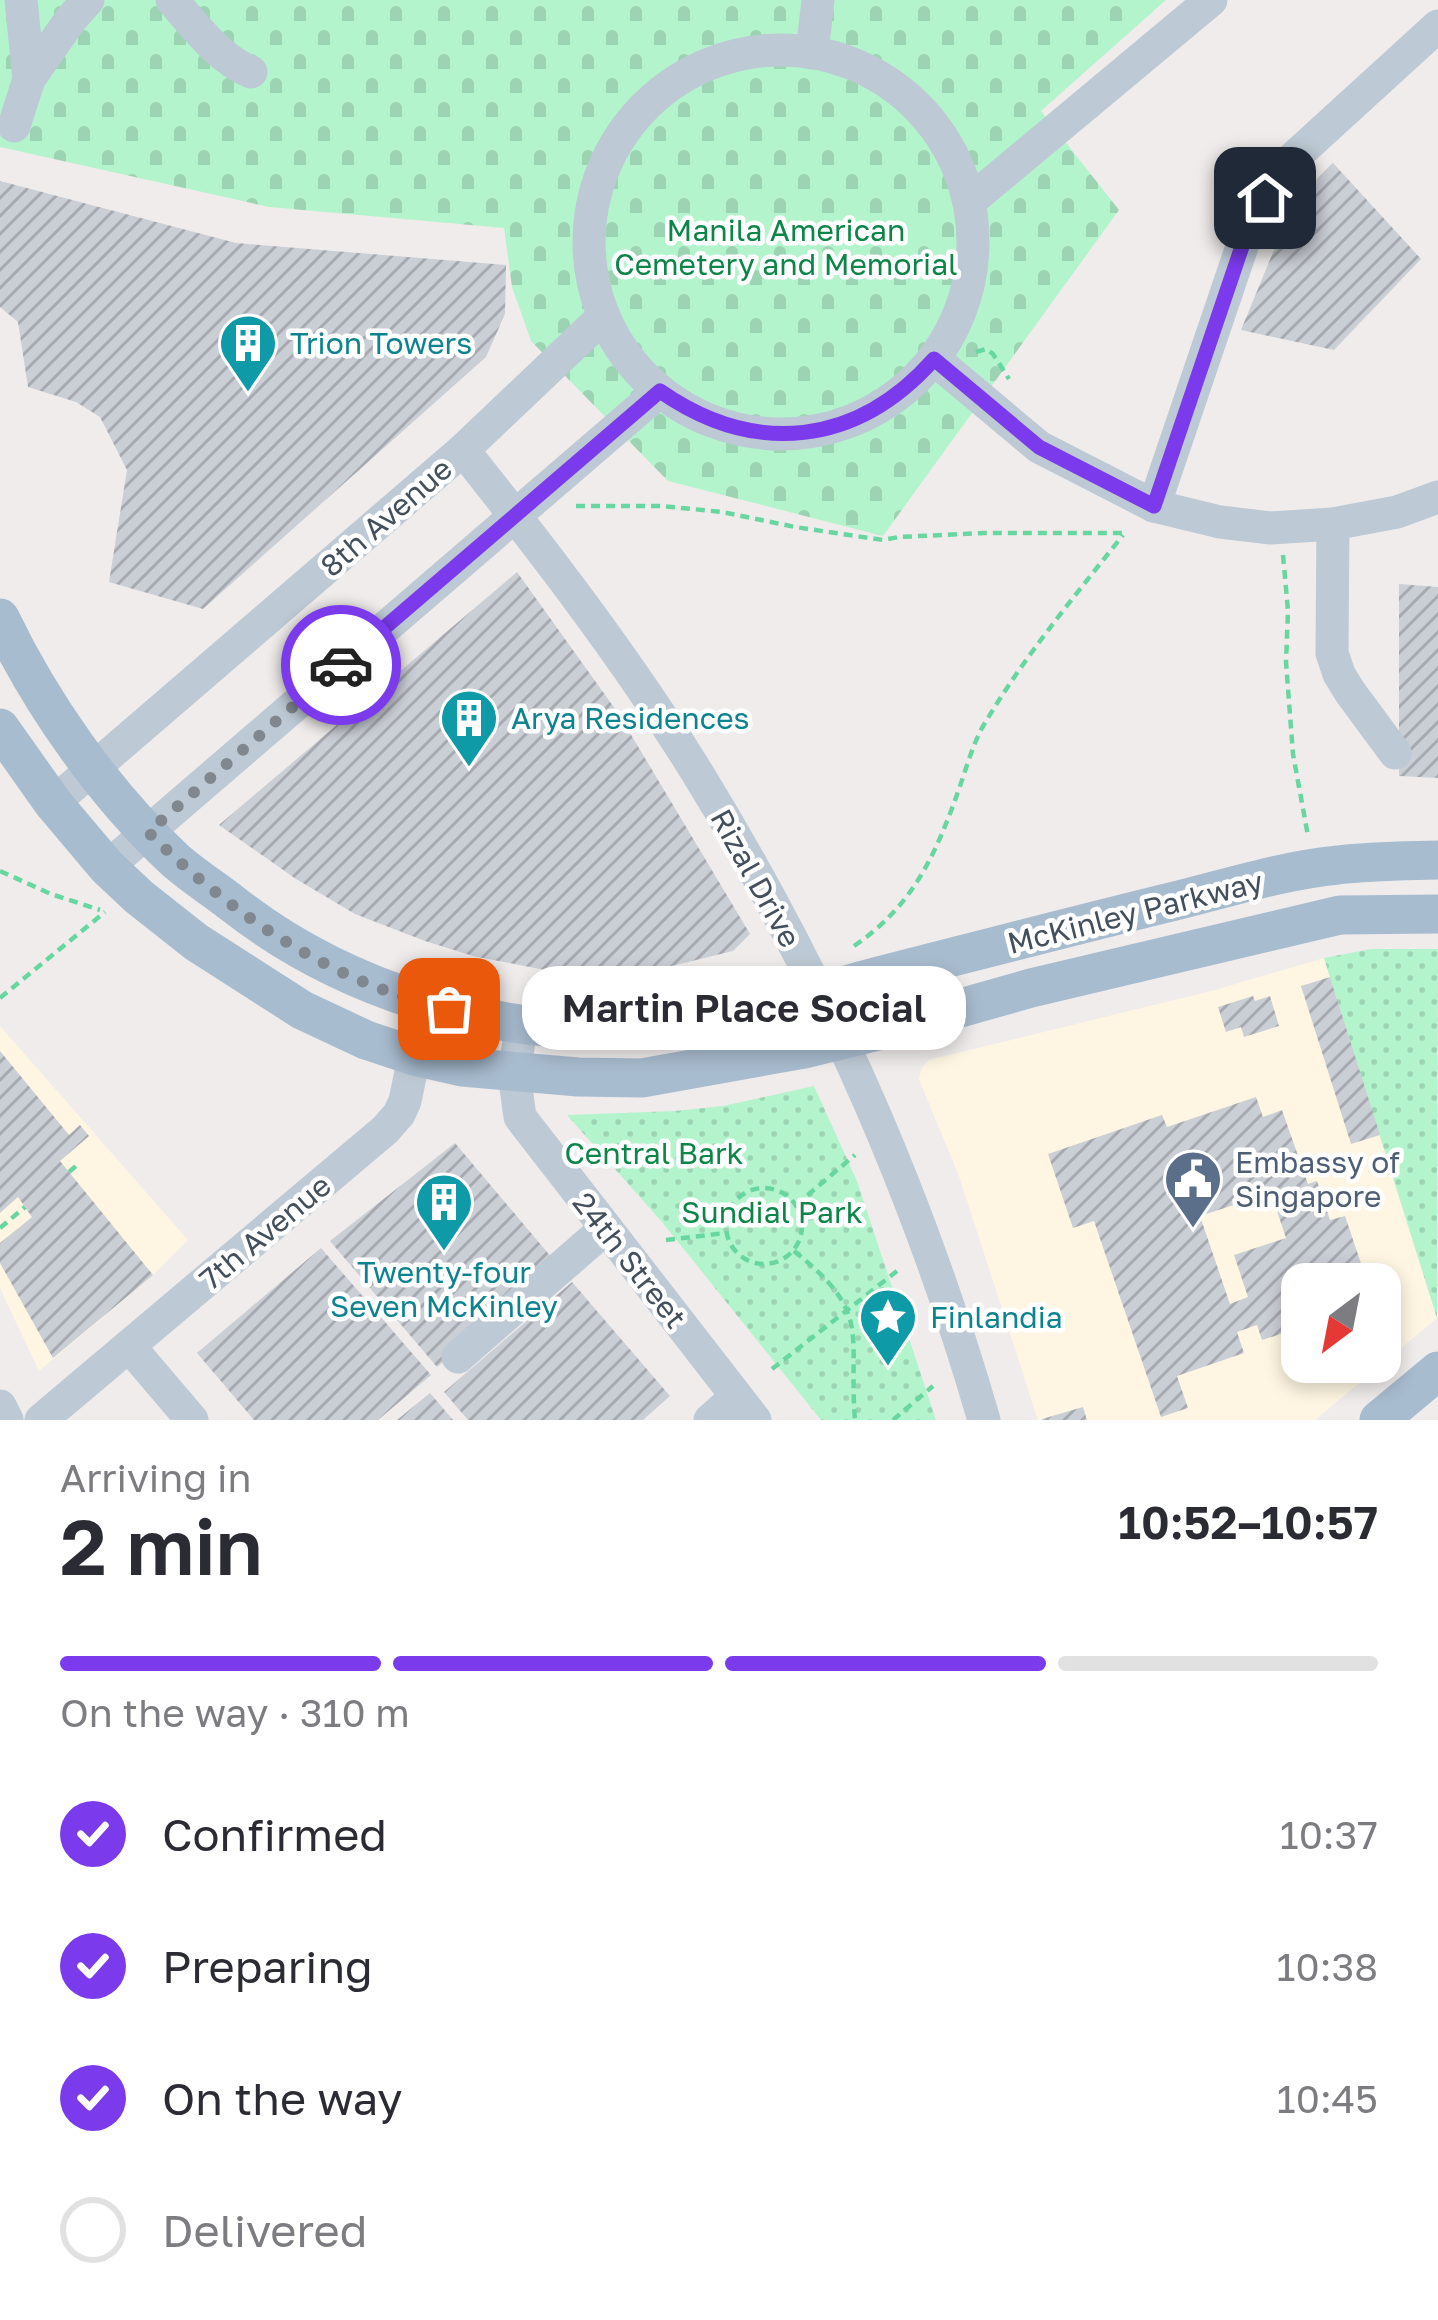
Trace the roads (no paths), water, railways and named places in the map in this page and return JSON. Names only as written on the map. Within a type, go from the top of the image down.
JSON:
[{"type":"main road","name":"McKinley Parkway","points":[[0,618],[38,688],[94,769],[178,862],[269,933],[330,967],[425,1004],[522,1023],[638,1028],[708,1019],[1248,883],[1336,865],[1438,860]]},
{"type":"main road","name":"McKinley Parkway","points":[[0,728],[53,803],[107,867],[196,942],[302,1010],[366,1040],[462,1067],[642,1078],[843,1040],[1264,930],[1340,915],[1438,914]]},
{"type":"main road","points":[[1379,1420],[1438,1371]]},
{"type":"street","points":[[21,0],[29,79]]},
{"type":"street","points":[[14,126],[29,79],[88,0]]},
{"type":"street","points":[[172,0],[235,65],[251,72]]},
{"type":"street","points":[[812,53],[818,0]]},
{"type":"street","points":[[969,202],[1211,0]]},
{"type":"street","points":[[1154,506],[1252,217],[1291,161],[1438,26]]},
{"type":"street","points":[[749,53],[812,53],[883,80],[938,133],[957,166],[969,202],[973,257],[969,285],[949,336],[914,382],[876,409],[834,427],[773,434],[728,426],[685,409],[627,357],[594,286],[589,224],[594,193],[620,136],[663,90],[689,73],[749,53]]},
{"type":"street","name":"8th Avenue","points":[[53,803],[463,451],[604,316]]},
{"type":"street","points":[[934,359],[1039,447],[1154,506],[1270,528],[1333,524],[1397,512],[1438,496]]},
{"type":"street","points":[[107,867],[660,391]]},
{"type":"street","name":"Rizal Drive","points":[[463,451],[629,673],[698,775],[820,994],[888,1143],[957,1326],[984,1420]]},
{"type":"street","points":[[1333,524],[1333,653],[1350,692],[1395,753]]},
{"type":"street","name":"7th Avenue","points":[[41,1420],[400,1114],[425,1004]]},
{"type":"street","name":"24th Street","points":[[522,1023],[514,1073],[520,1117],[746,1409]]},
{"type":"street","points":[[458,1357],[606,1228]]},
{"type":"street","points":[[129,1346],[191,1420]]},
{"type":"street","points":[[0,1406],[8,1420]]},
{"type":"street","points":[[710,1420],[746,1409]]},
{"type":"place","name":"Trion Towers","points":[[248,394]]},
{"type":"place","name":"Arya Residences","points":[[469,769]]},
{"type":"place","name":"Martin Place Social","points":[[449,1009]]},
{"type":"place","name":"Embassy of Singapore","points":[[1193,1230]]},
{"type":"place","name":"Twenty-four Seven McKinley","points":[[444,1253]]},
{"type":"place","name":"Finlandia","points":[[888,1368]]},
{"type":"park label","name":"Manila American Cemetery and Memorial","points":[[786,247]]},
{"type":"park label","name":"Central Bark","points":[[654,1153]]},
{"type":"park label","name":"Sundial Park","points":[[772,1212]]}]
